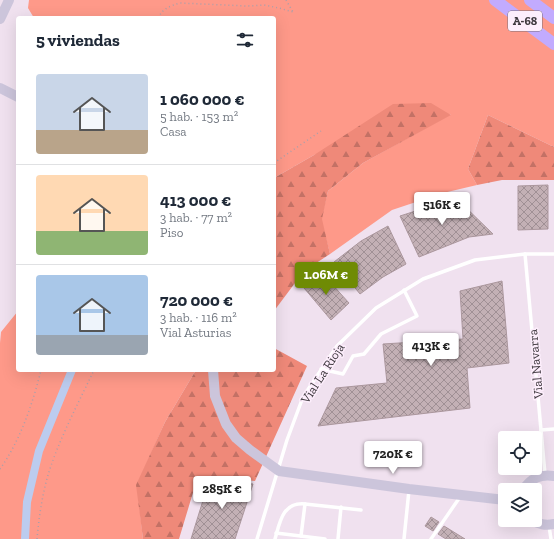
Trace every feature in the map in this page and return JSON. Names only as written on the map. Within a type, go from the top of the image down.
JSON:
[{"type":"highway","name":"A-68","points":[[495,0],[554,44]]},
{"type":"highway","name":"A-68","points":[[530,0],[554,18]]},
{"type":"street","points":[[0,19],[9,0]]},
{"type":"street","points":[[0,88],[16,96]]},
{"type":"street","points":[[213,372],[215,396],[226,424],[236,438],[279,471],[409,489],[498,499]]},
{"type":"street","points":[[528,483],[535,477],[550,475]]},
{"type":"lane","name":"Vial La Rioja","points":[[257,539],[279,471],[287,440],[303,397],[337,346],[376,308],[423,279],[475,260],[525,254],[554,254]]},
{"type":"lane","name":"Vial Navarra","points":[[525,254],[541,430],[550,475]]},
{"type":"lane","points":[[321,369],[343,374],[353,356],[364,354],[381,334],[417,316],[404,290]]},
{"type":"lane","points":[[541,430],[554,429]]},
{"type":"lane","points":[[404,539],[409,489]]},
{"type":"lane","points":[[431,539],[461,495]]},
{"type":"lane","points":[[275,539],[281,519],[288,508],[298,503],[361,510]]},
{"type":"lane","points":[[301,536],[305,504]]},
{"type":"lane","points":[[338,539],[341,507]]},
{"type":"lane","points":[[551,525],[551,539]]},
{"type":"lane","points":[[276,533],[325,539]]},
{"type":"path","points":[[159,16],[161,12],[170,6],[180,3],[247,6],[264,5],[293,12],[286,0]]},
{"type":"path","points":[[276,163],[321,132]]},
{"type":"path","points":[[0,469],[19,436],[38,384],[41,372]]},
{"type":"path","points":[[37,539],[39,518],[48,475],[57,450],[93,372]]},
{"type":"shaded area","points":[[29,0],[554,0],[554,147],[488,115],[468,169],[477,185],[443,193],[392,210],[330,254],[321,219],[328,191],[363,163],[451,114],[314,155],[276,177],[276,16],[33,16],[28,8]]},
{"type":"shaded area","points":[[16,313],[16,372],[195,372],[165,422],[137,485],[143,539],[0,539],[1,332]]},
{"type":"green space","points":[[431,103],[451,115],[363,163],[328,191],[322,219],[330,254],[304,271],[276,308],[276,177],[314,155],[393,104]]},
{"type":"green space","points":[[488,115],[554,147],[554,180],[502,180],[477,185],[468,169]]},
{"type":"green space","points":[[276,349],[307,366],[255,481],[198,476],[179,539],[143,539],[136,485],[165,422],[195,372],[276,372]]},
{"type":"building","points":[[548,185],[548,229],[518,230],[518,186]]},
{"type":"building","points":[[456,198],[493,234],[469,237],[419,257],[400,216]]},
{"type":"building","points":[[388,226],[406,264],[383,277],[360,294],[334,262],[361,241]]},
{"type":"building","points":[[321,272],[349,303],[331,320],[304,288]]},
{"type":"building","points":[[502,281],[509,363],[467,368],[470,408],[318,426],[336,388],[387,383],[383,344],[463,339],[460,291]]},
{"type":"building","points":[[210,478],[253,484],[235,539],[191,539]]},
{"type":"building","points":[[431,517],[439,522],[433,531],[425,526]]},
{"type":"building","points":[[444,526],[465,539],[446,539],[438,534]]},
{"type":"waterway","points":[[25,539],[27,502],[39,451],[71,372]]}]
